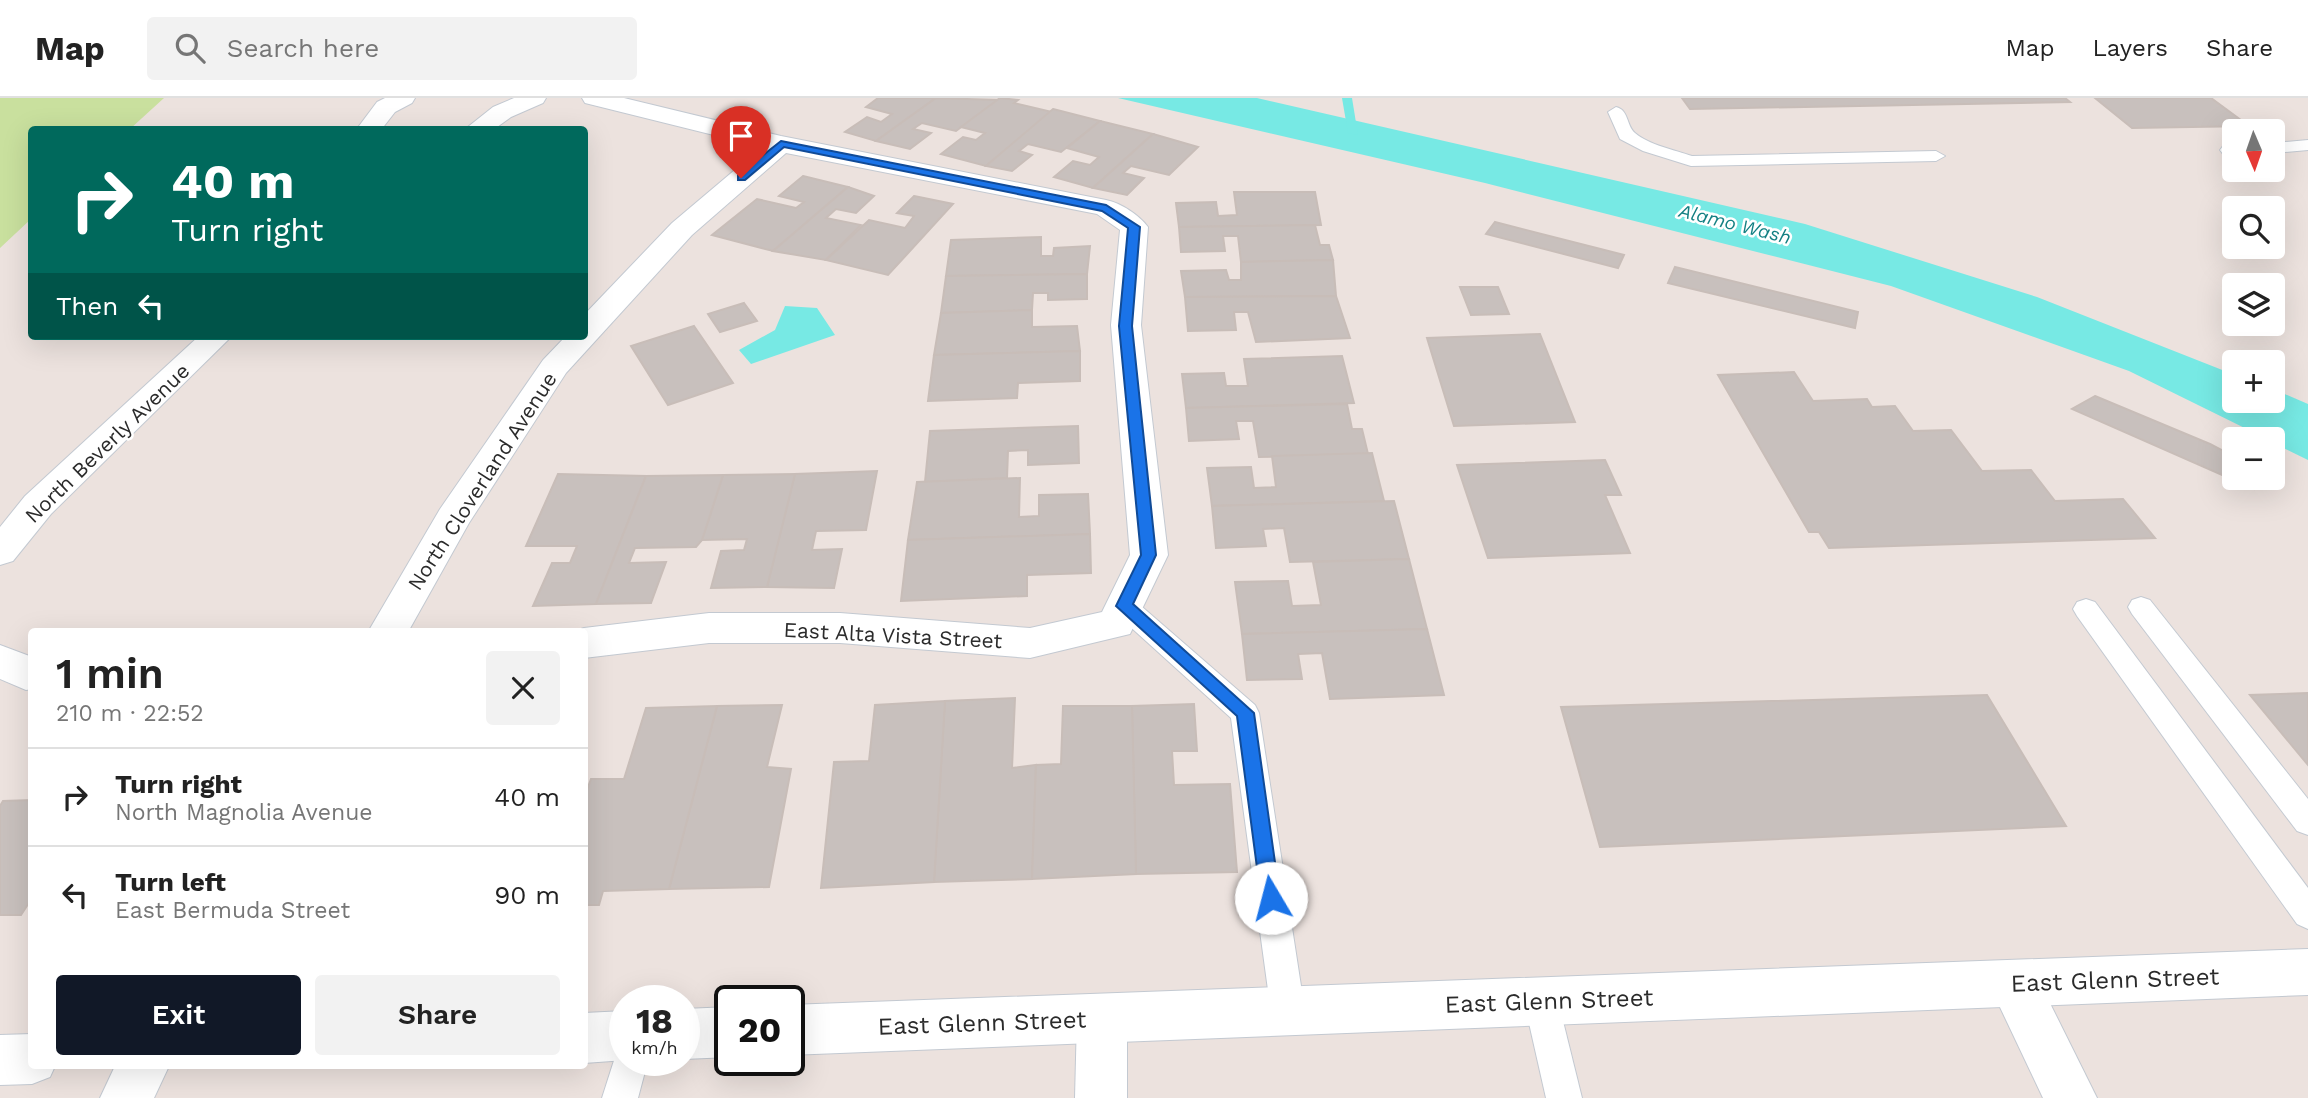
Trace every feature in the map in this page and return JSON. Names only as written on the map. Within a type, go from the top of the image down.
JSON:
[{"type":"street","points":[[371,126],[386,107],[403,98]]},
{"type":"street","points":[[483,126],[502,112],[534,98]]},
{"type":"street","points":[[594,98],[781,144],[1106,208],[1134,227],[1126,326],[1149,555],[1120,615]]},
{"type":"street","name":"North Cloverland Avenue","points":[[588,331],[681,229],[781,144]]},
{"type":"street","name":"North Beverly Avenue","points":[[0,552],[38,505],[213,340]]},
{"type":"street","name":"North Cloverland Avenue","points":[[390,628],[453,518],[554,368],[579,340]]},
{"type":"street","name":"East Alta Vista Street","points":[[588,643],[709,628],[814,628],[1030,643],[1120,615]]},
{"type":"street","points":[[0,660],[28,674]]},
{"type":"street","name":"East Glenn Street","points":[[805,1029],[2308,972]]},
{"type":"street","points":[[2014,984],[2071,1098]]},
{"type":"street","points":[[1101,1098],[1102,1018]]},
{"type":"street","points":[[588,1038],[609,1037]]},
{"type":"street","points":[[0,1060],[28,1059]]},
{"type":"street","points":[[126,1098],[141,1069]]},
{"type":"lane","points":[[1616,113],[1626,135],[1649,147],[1690,161],[1936,156]]},
{"type":"lane","points":[[2286,147],[2308,145]]},
{"type":"lane","points":[[2141,607],[2308,822]]},
{"type":"lane","points":[[2086,609],[2308,914]]},
{"type":"lane","points":[[1120,615],[1245,713],[1288,1012]]},
{"type":"lane","points":[[1541,1001],[1564,1098]]},
{"type":"lane","points":[[620,1098],[626,1076]]},
{"type":"green space","points":[[0,98],[164,98],[133,126],[28,126],[28,222],[0,248]]},
{"type":"water","name":"Alamo Wash","points":[[1118,98],[1257,98],[1805,224],[2037,297],[2222,370],[2222,413],[2285,413],[2285,394],[2308,404],[2308,460],[2285,449],[2285,427],[2243,427],[2129,371],[1891,286],[1485,183]]},
{"type":"water","points":[[785,306],[817,308],[835,335],[751,364],[739,350],[775,330]]},
{"type":"building","points":[[878,98],[936,98],[876,141],[845,132],[867,117],[881,122],[892,114],[866,107]]},
{"type":"building","points":[[936,98],[998,100],[956,131],[922,123],[913,129],[931,133],[910,149],[876,141]]},
{"type":"building","points":[[1000,98],[1018,100],[1014,103],[1052,112],[986,166],[941,154],[963,137],[976,140],[985,133],[961,127]]},
{"type":"building","points":[[1682,98],[2065,98],[2070,102],[1690,109]]},
{"type":"building","points":[[2095,98],[2211,98],[2240,119],[2222,119],[2222,126],[2132,128]]},
{"type":"building","points":[[1053,109],[1100,121],[1061,152],[1028,144],[1019,151],[1032,155],[1012,171],[986,166]]},
{"type":"building","points":[[1100,121],[1153,134],[1093,188],[1054,177],[1073,161],[1090,165],[1099,157],[1067,148]]},
{"type":"building","points":[[1153,134],[1198,147],[1169,175],[1131,166],[1123,173],[1144,178],[1127,195],[1093,188]]},
{"type":"building","points":[[803,176],[848,187],[773,251],[712,235],[757,199],[796,208],[804,202],[779,196]]},
{"type":"building","points":[[848,187],[874,196],[856,213],[836,209],[826,218],[861,225],[826,260],[773,251]]},
{"type":"building","points":[[1234,192],[1315,192],[1321,225],[1179,227],[1176,203],[1216,202],[1218,216],[1237,215]]},
{"type":"building","points":[[914,196],[953,204],[888,275],[826,260],[869,220],[905,228],[914,216],[897,213]]},
{"type":"building","points":[[1495,222],[1624,255],[1618,268],[1486,234]]},
{"type":"building","points":[[1315,225],[1320,245],[1329,245],[1333,260],[1241,262],[1238,236],[1223,236],[1225,251],[1181,252],[1179,227]]},
{"type":"building","points":[[1041,237],[1041,256],[1053,256],[1054,248],[1090,246],[1087,274],[946,276],[951,240]]},
{"type":"building","points":[[1333,260],[1336,296],[1185,297],[1181,271],[1226,270],[1229,280],[1241,280],[1241,262]]},
{"type":"building","points":[[1675,267],[1858,312],[1855,328],[1668,283]]},
{"type":"building","points":[[1087,274],[1087,299],[1048,300],[1048,293],[1033,293],[1032,310],[941,313],[946,276]]},
{"type":"building","points":[[1460,287],[1498,287],[1509,314],[1471,315]]},
{"type":"building","points":[[1336,296],[1350,338],[1256,342],[1248,312],[1234,312],[1236,330],[1188,331],[1185,297]]},
{"type":"building","points":[[744,303],[757,321],[720,332],[708,314]]},
{"type":"building","points":[[1032,310],[1032,327],[1077,326],[1080,351],[934,355],[941,313]]},
{"type":"building","points":[[694,326],[733,383],[668,405],[631,346]]},
{"type":"building","points":[[1540,334],[1575,422],[1454,426],[1427,338]]},
{"type":"building","points":[[1080,351],[1080,381],[1018,383],[1017,398],[928,401],[934,355]]},
{"type":"building","points":[[1342,356],[1354,403],[1186,408],[1182,374],[1224,373],[1226,386],[1248,386],[1244,359]]},
{"type":"building","points":[[1794,372],[1813,401],[1867,399],[1872,407],[1895,406],[1913,431],[1951,430],[1982,471],[2031,470],[2055,501],[2123,499],[2155,538],[1829,548],[1819,532],[1809,532],[1718,375]]},
{"type":"building","points":[[2095,396],[2210,444],[2222,450],[2222,475],[2072,409]]},
{"type":"building","points":[[1347,404],[1352,429],[1362,429],[1368,454],[1259,457],[1253,421],[1236,421],[1239,439],[1189,441],[1186,408]]},
{"type":"building","points":[[1078,426],[1079,463],[1028,465],[1028,450],[1008,451],[1007,478],[925,482],[930,431]]},
{"type":"building","points":[[1372,453],[1384,501],[1212,506],[1207,468],[1251,467],[1254,488],[1276,487],[1272,456]]},
{"type":"building","points":[[1605,460],[1621,495],[1605,495],[1630,553],[1488,558],[1457,465]]},
{"type":"building","points":[[877,471],[866,530],[816,531],[812,550],[842,549],[834,588],[767,587],[795,474]]},
{"type":"building","points":[[558,474],[646,476],[596,604],[533,606],[552,563],[570,563],[577,546],[526,546]]},
{"type":"building","points":[[795,474],[767,587],[711,588],[721,551],[744,550],[747,539],[702,540],[723,475]]},
{"type":"building","points":[[723,475],[702,540],[696,547],[635,548],[629,563],[666,562],[651,603],[596,604],[646,476]]},
{"type":"building","points":[[1020,478],[1019,517],[1039,516],[1039,495],[1088,494],[1090,534],[908,540],[917,482]]},
{"type":"building","points":[[1394,501],[1409,559],[1290,562],[1284,528],[1263,529],[1266,546],[1216,548],[1212,506]]},
{"type":"building","points":[[1090,534],[1091,573],[1027,575],[1027,596],[901,601],[908,540]]},
{"type":"building","points":[[1409,559],[1427,629],[1242,634],[1235,582],[1288,581],[1292,606],[1321,605],[1313,562]]},
{"type":"building","points":[[1427,629],[1444,695],[1330,699],[1322,653],[1298,654],[1302,679],[1247,680],[1242,634]]},
{"type":"building","points":[[2308,693],[2308,765],[2250,695]]},
{"type":"building","points":[[1987,695],[2066,826],[1600,847],[1561,707]]},
{"type":"building","points":[[1015,698],[1012,768],[1036,765],[1032,879],[934,882],[945,701]]},
{"type":"building","points":[[945,701],[934,882],[821,888],[834,762],[869,761],[875,705]]},
{"type":"building","points":[[1194,704],[1197,751],[1172,751],[1174,785],[1230,784],[1237,872],[1136,874],[1132,706]]},
{"type":"building","points":[[782,705],[767,767],[791,769],[769,887],[669,889],[717,706]]},
{"type":"building","points":[[717,706],[669,889],[603,891],[599,905],[588,905],[588,787],[591,779],[624,779],[646,708]]},
{"type":"building","points":[[1063,706],[1132,706],[1136,874],[1032,879],[1036,765],[1061,764]]},
{"type":"building","points":[[28,800],[28,904],[21,915],[0,915],[0,806],[3,801]]},
{"type":"waterway","points":[[1347,98],[1354,133]]},
{"type":"route","points":[[741,178],[781,144],[1106,208],[1134,227],[1126,326],[1149,555],[1124,606],[1245,713],[1271,898]]}]
